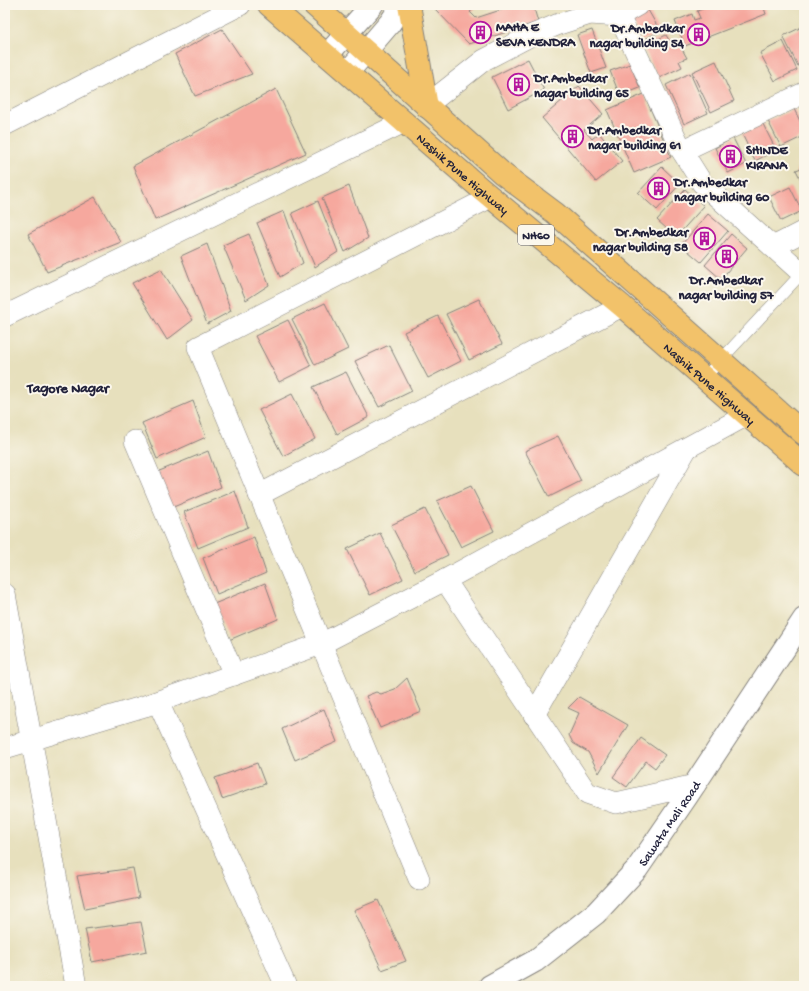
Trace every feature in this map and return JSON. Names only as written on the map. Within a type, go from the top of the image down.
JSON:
[{"type":"highway","name":"Nashik Pune Highway","points":[[269,5],[328,54],[491,197],[622,306],[804,465]]},
{"type":"highway","name":"Nashik Pune Highway","points":[[314,5],[503,174],[555,213],[804,434]]},
{"type":"highway","points":[[409,5],[427,106]]},
{"type":"street","points":[[5,125],[240,5]]},
{"type":"street","points":[[328,54],[372,5]]},
{"type":"street","points":[[348,72],[366,52],[402,5]]},
{"type":"street","points":[[427,106],[484,60],[530,36],[559,24],[590,14],[619,16],[638,5]]},
{"type":"street","points":[[619,16],[682,151],[702,183],[803,274]]},
{"type":"street","points":[[682,151],[804,93]]},
{"type":"street","points":[[5,316],[404,122]]},
{"type":"street","points":[[419,879],[198,347],[491,197]]},
{"type":"street","points":[[773,247],[804,231]]},
{"type":"street","points":[[259,495],[622,306]]},
{"type":"street","points":[[5,748],[158,702],[321,644],[445,580],[747,415]]},
{"type":"street","points":[[135,441],[234,675]]},
{"type":"street","points":[[534,715],[687,448]]},
{"type":"street","points":[[445,580],[587,794],[616,804],[694,784]]},
{"type":"street","points":[[5,594],[76,986]]},
{"type":"street","name":"Sawata Mali Road","points":[[490,986],[535,960],[596,913],[637,869],[804,618]]},
{"type":"street","points":[[158,702],[284,984]]},
{"type":"lane","points":[[704,378],[803,274]]},
{"type":"building","name":"MAHA E SEVA KENDRA","points":[[437,5],[478,5],[470,12],[476,18],[516,5],[533,5],[538,22],[469,44],[434,8]]},
{"type":"building","name":"Dr.Ambedkar nagar building 54","points":[[713,5],[731,5],[732,7],[737,5],[763,5],[766,14],[685,46],[675,21],[692,14],[694,20],[700,18],[697,11]]},
{"type":"building","points":[[648,10],[660,31],[642,41],[631,20]]},
{"type":"building","points":[[804,26],[804,63],[798,66],[783,36]]},
{"type":"building","points":[[222,29],[252,74],[195,96],[175,54]]},
{"type":"building","points":[[592,30],[606,68],[591,73],[577,35]]},
{"type":"building","points":[[666,35],[672,45],[678,42],[687,58],[679,61],[682,67],[659,78],[643,47]]},
{"type":"building","points":[[783,41],[797,70],[775,81],[760,53]]},
{"type":"building","name":"Dr.Ambedkar nagar building 65","points":[[528,59],[544,90],[508,109],[492,77]]},
{"type":"building","points":[[716,61],[734,101],[711,112],[692,72]]},
{"type":"building","points":[[630,64],[640,88],[620,96],[610,71]]},
{"type":"building","points":[[690,73],[708,113],[684,124],[666,85]]},
{"type":"building","name":"Dr.Ambedkar nagar building 61","points":[[579,86],[603,114],[584,130],[592,139],[599,133],[622,161],[596,182],[542,118]]},
{"type":"building","points":[[276,89],[306,153],[155,220],[133,166]]},
{"type":"building","points":[[644,94],[671,157],[634,173],[607,110]]},
{"type":"building","points":[[794,109],[804,129],[804,136],[781,147],[768,121]]},
{"type":"building","points":[[763,124],[776,150],[755,161],[742,134]]},
{"type":"building","name":"SHINDE KIRANA","points":[[733,138],[746,164],[728,173],[715,148]]},
{"type":"building","name":"Dr.Ambedkar nagar building 60","points":[[662,167],[680,184],[657,210],[638,193]]},
{"type":"building","points":[[804,167],[804,186],[796,170]]},
{"type":"building","points":[[349,186],[368,238],[345,252],[322,198]]},
{"type":"building","points":[[790,187],[802,211],[781,221],[769,197]]},
{"type":"building","points":[[685,189],[704,206],[676,237],[657,220]]},
{"type":"building","points":[[95,197],[121,242],[47,272],[28,234]]},
{"type":"building","points":[[318,201],[338,252],[315,267],[292,213]]},
{"type":"building","points":[[284,211],[303,263],[280,277],[257,223]]},
{"type":"building","name":"Dr.Ambedkar nagar building 58","points":[[708,214],[728,231],[701,262],[681,245]]},
{"type":"building","points":[[249,234],[269,285],[246,300],[223,245]]},
{"type":"building","name":"Dr.Ambedkar nagar building 57","points":[[731,234],[747,248],[721,279],[705,265]]},
{"type":"building","points":[[207,244],[231,311],[207,324],[181,256]]},
{"type":"building","points":[[161,269],[193,320],[167,340],[132,283]]},
{"type":"building","points":[[479,299],[502,344],[469,360],[446,314]]},
{"type":"building","points":[[325,303],[348,349],[315,365],[292,319]]},
{"type":"building","points":[[438,316],[461,361],[428,378],[404,332]]},
{"type":"building","points":[[288,320],[311,366],[279,382],[255,336]]},
{"type":"building","points":[[389,345],[412,391],[379,407],[355,361]]},
{"type":"building","points":[[346,372],[369,417],[337,434],[313,387]]},
{"type":"building","points":[[292,394],[315,439],[283,456],[259,410]]},
{"type":"building","points":[[193,401],[206,437],[157,459],[142,423]]},
{"type":"building","points":[[558,436],[581,481],[549,497],[525,451]]},
{"type":"building","points":[[208,451],[221,487],[171,508],[157,472]]},
{"type":"building","points":[[471,486],[494,531],[461,547],[437,501]]},
{"type":"building","points":[[235,491],[248,527],[198,548],[184,512]]},
{"type":"building","points":[[425,509],[448,555],[415,571],[391,525]]},
{"type":"building","points":[[380,533],[403,579],[370,595],[347,549]]},
{"type":"building","points":[[254,537],[266,573],[217,594],[203,558]]},
{"type":"building","points":[[265,583],[278,619],[229,640],[214,604]]},
{"type":"building","points":[[407,678],[421,711],[380,728],[366,696],[376,692],[381,694],[395,689]]},
{"type":"building","points":[[579,697],[628,725],[599,773],[588,752],[573,743],[569,735],[579,713],[568,708]]},
{"type":"building","points":[[324,709],[337,742],[295,760],[282,729]]},
{"type":"building","points":[[641,738],[665,755],[655,768],[646,761],[627,787],[613,777]]},
{"type":"building","points":[[257,763],[265,784],[222,799],[215,778]]},
{"type":"building","points":[[133,868],[139,898],[85,909],[77,876]]},
{"type":"building","points":[[378,900],[406,961],[382,970],[354,910]]},
{"type":"building","points":[[141,922],[147,951],[92,962],[85,929]]},
{"type":"place","name":"MAHA E SEVA KENDRA","points":[[481,33]]},
{"type":"place","name":"Dr.Ambedkar nagar building 54","points":[[699,34]]},
{"type":"place","name":"Dr.Ambedkar nagar building 65","points":[[518,84]]},
{"type":"place","name":"Dr.Ambedkar nagar building 61","points":[[573,136]]},
{"type":"place","name":"SHINDE KIRANA","points":[[731,156]]},
{"type":"place","name":"Dr.Ambedkar nagar building 60","points":[[659,188]]},
{"type":"place","name":"Dr.Ambedkar nagar building 58","points":[[704,238]]},
{"type":"place","name":"Dr.Ambedkar nagar building 57","points":[[726,257]]},
{"type":"district","name":"Tagore Nagar","points":[[68,387]]}]
